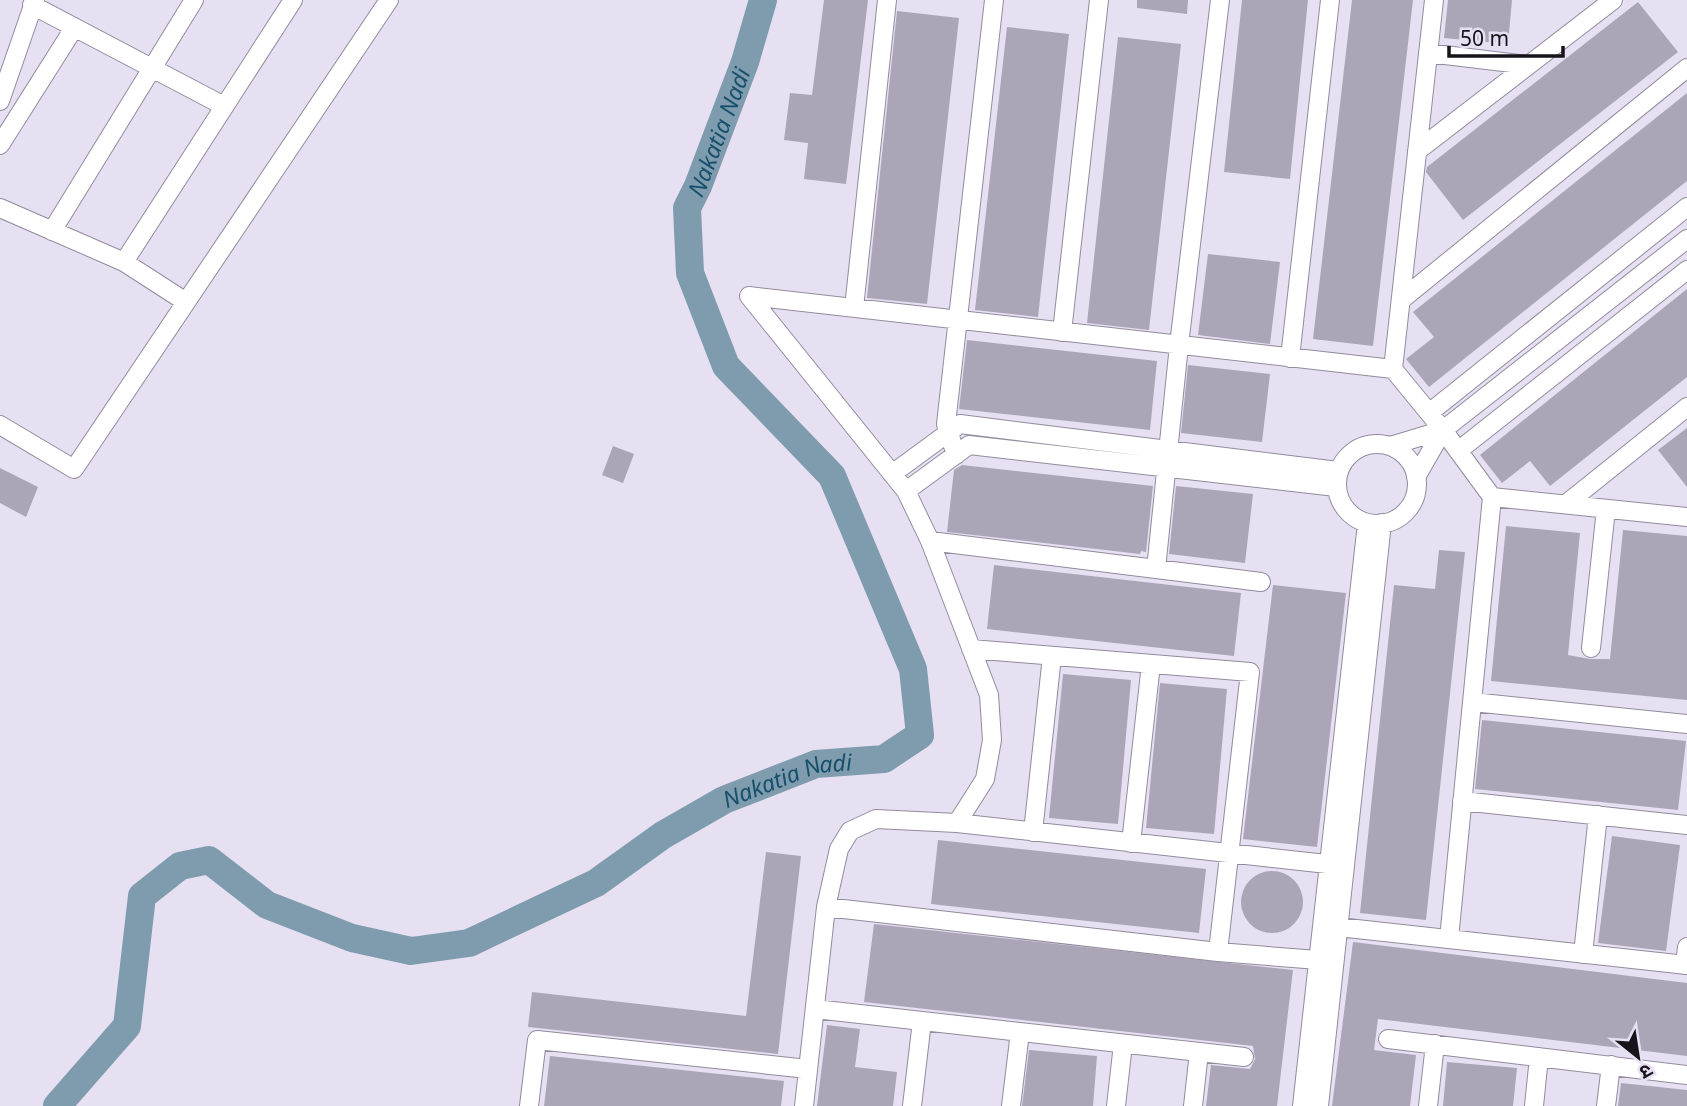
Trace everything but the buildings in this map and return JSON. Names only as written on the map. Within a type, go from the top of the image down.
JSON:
[{"type":"street","points":[[52,231],[194,0]]},
{"type":"street","points":[[124,262],[293,0]]},
{"type":"street","points":[[0,425],[74,469],[389,0]]},
{"type":"street","points":[[854,308],[887,0]]},
{"type":"street","points":[[956,455],[946,424],[995,0]]},
{"type":"street","points":[[1062,332],[1099,0]]},
{"type":"street","points":[[1156,569],[1179,345],[1220,0]]},
{"type":"street","points":[[1290,358],[1330,0]]},
{"type":"street","points":[[1393,369],[1434,0]]},
{"type":"street","points":[[1417,150],[1613,0]]},
{"type":"street","points":[[0,101],[34,3],[74,28],[224,106]]},
{"type":"street","points":[[0,145],[74,28]]},
{"type":"street","points":[[1428,53],[1528,65]]},
{"type":"street","points":[[1401,300],[1687,68]]},
{"type":"street","points":[[1429,413],[1687,206]]},
{"type":"street","points":[[0,208],[124,262],[186,302]]},
{"type":"street","points":[[1390,446],[1443,430],[1687,239]]},
{"type":"street","points":[[1458,451],[1687,270]]},
{"type":"street","points":[[957,823],[985,779],[992,740],[989,695],[930,541],[906,491],[749,296],[1393,369],[1492,496],[1449,939]]},
{"type":"street","points":[[1566,504],[1687,407]]},
{"type":"street","points":[[892,474],[960,424],[1168,459]]},
{"type":"street","points":[[1416,477],[1443,430]]},
{"type":"street","points":[[1374,444],[1390,446],[1404,454],[1413,466],[1416,477],[1415,497],[1407,511],[1394,520],[1375,523],[1350,514],[1340,502],[1337,479],[1346,457],[1359,448],[1374,444]]},
{"type":"street","points":[[906,491],[969,445],[1168,459],[1337,479]]},
{"type":"street","points":[[1492,496],[1687,517]]},
{"type":"street","points":[[1591,648],[1606,509]]},
{"type":"street","points":[[1318,1106],[1330,926],[1375,523]]},
{"type":"street","points":[[930,541],[1261,582]]},
{"type":"street","points":[[971,649],[1250,672],[1218,952]]},
{"type":"street","points":[[1033,832],[1052,656]]},
{"type":"street","points":[[1131,842],[1151,664]]},
{"type":"street","points":[[1472,702],[1687,724]]},
{"type":"street","points":[[1462,800],[1687,825]]},
{"type":"street","points":[[1583,954],[1598,816]]},
{"type":"street","points":[[804,1106],[826,908],[839,849],[850,831],[876,819],[957,823],[1337,865]]},
{"type":"street","points":[[826,908],[1218,952],[1318,960]]},
{"type":"street","points":[[1330,926],[1583,954],[1686,959]]},
{"type":"street","points":[[1302,1106],[1318,960],[1330,926]]},
{"type":"street","points":[[815,1010],[1244,1057]]},
{"type":"street","points":[[912,1106],[922,1021]]},
{"type":"street","points":[[1011,1106],[1020,1032]]},
{"type":"street","points":[[1388,1039],[1687,1075]]},
{"type":"street","points":[[529,1106],[537,1040],[808,1069]]},
{"type":"street","points":[[1116,1106],[1123,1044]]},
{"type":"street","points":[[1428,1106],[1435,1044]]},
{"type":"street","points":[[1193,1106],[1199,1052]]},
{"type":"street","points":[[1534,1106],[1539,1057]]},
{"type":"street","points":[[1606,1106],[1611,1065]]},
{"type":"waterway","name":"Nakatia Nadi","points":[[57,1106],[127,1026],[142,896],[180,866],[209,860],[267,905],[352,938],[411,951],[469,943],[596,883],[663,835],[724,800],[816,764],[884,759],[920,735],[913,669],[832,476],[726,366],[690,273],[687,208],[698,186],[745,62],[763,0]]}]
